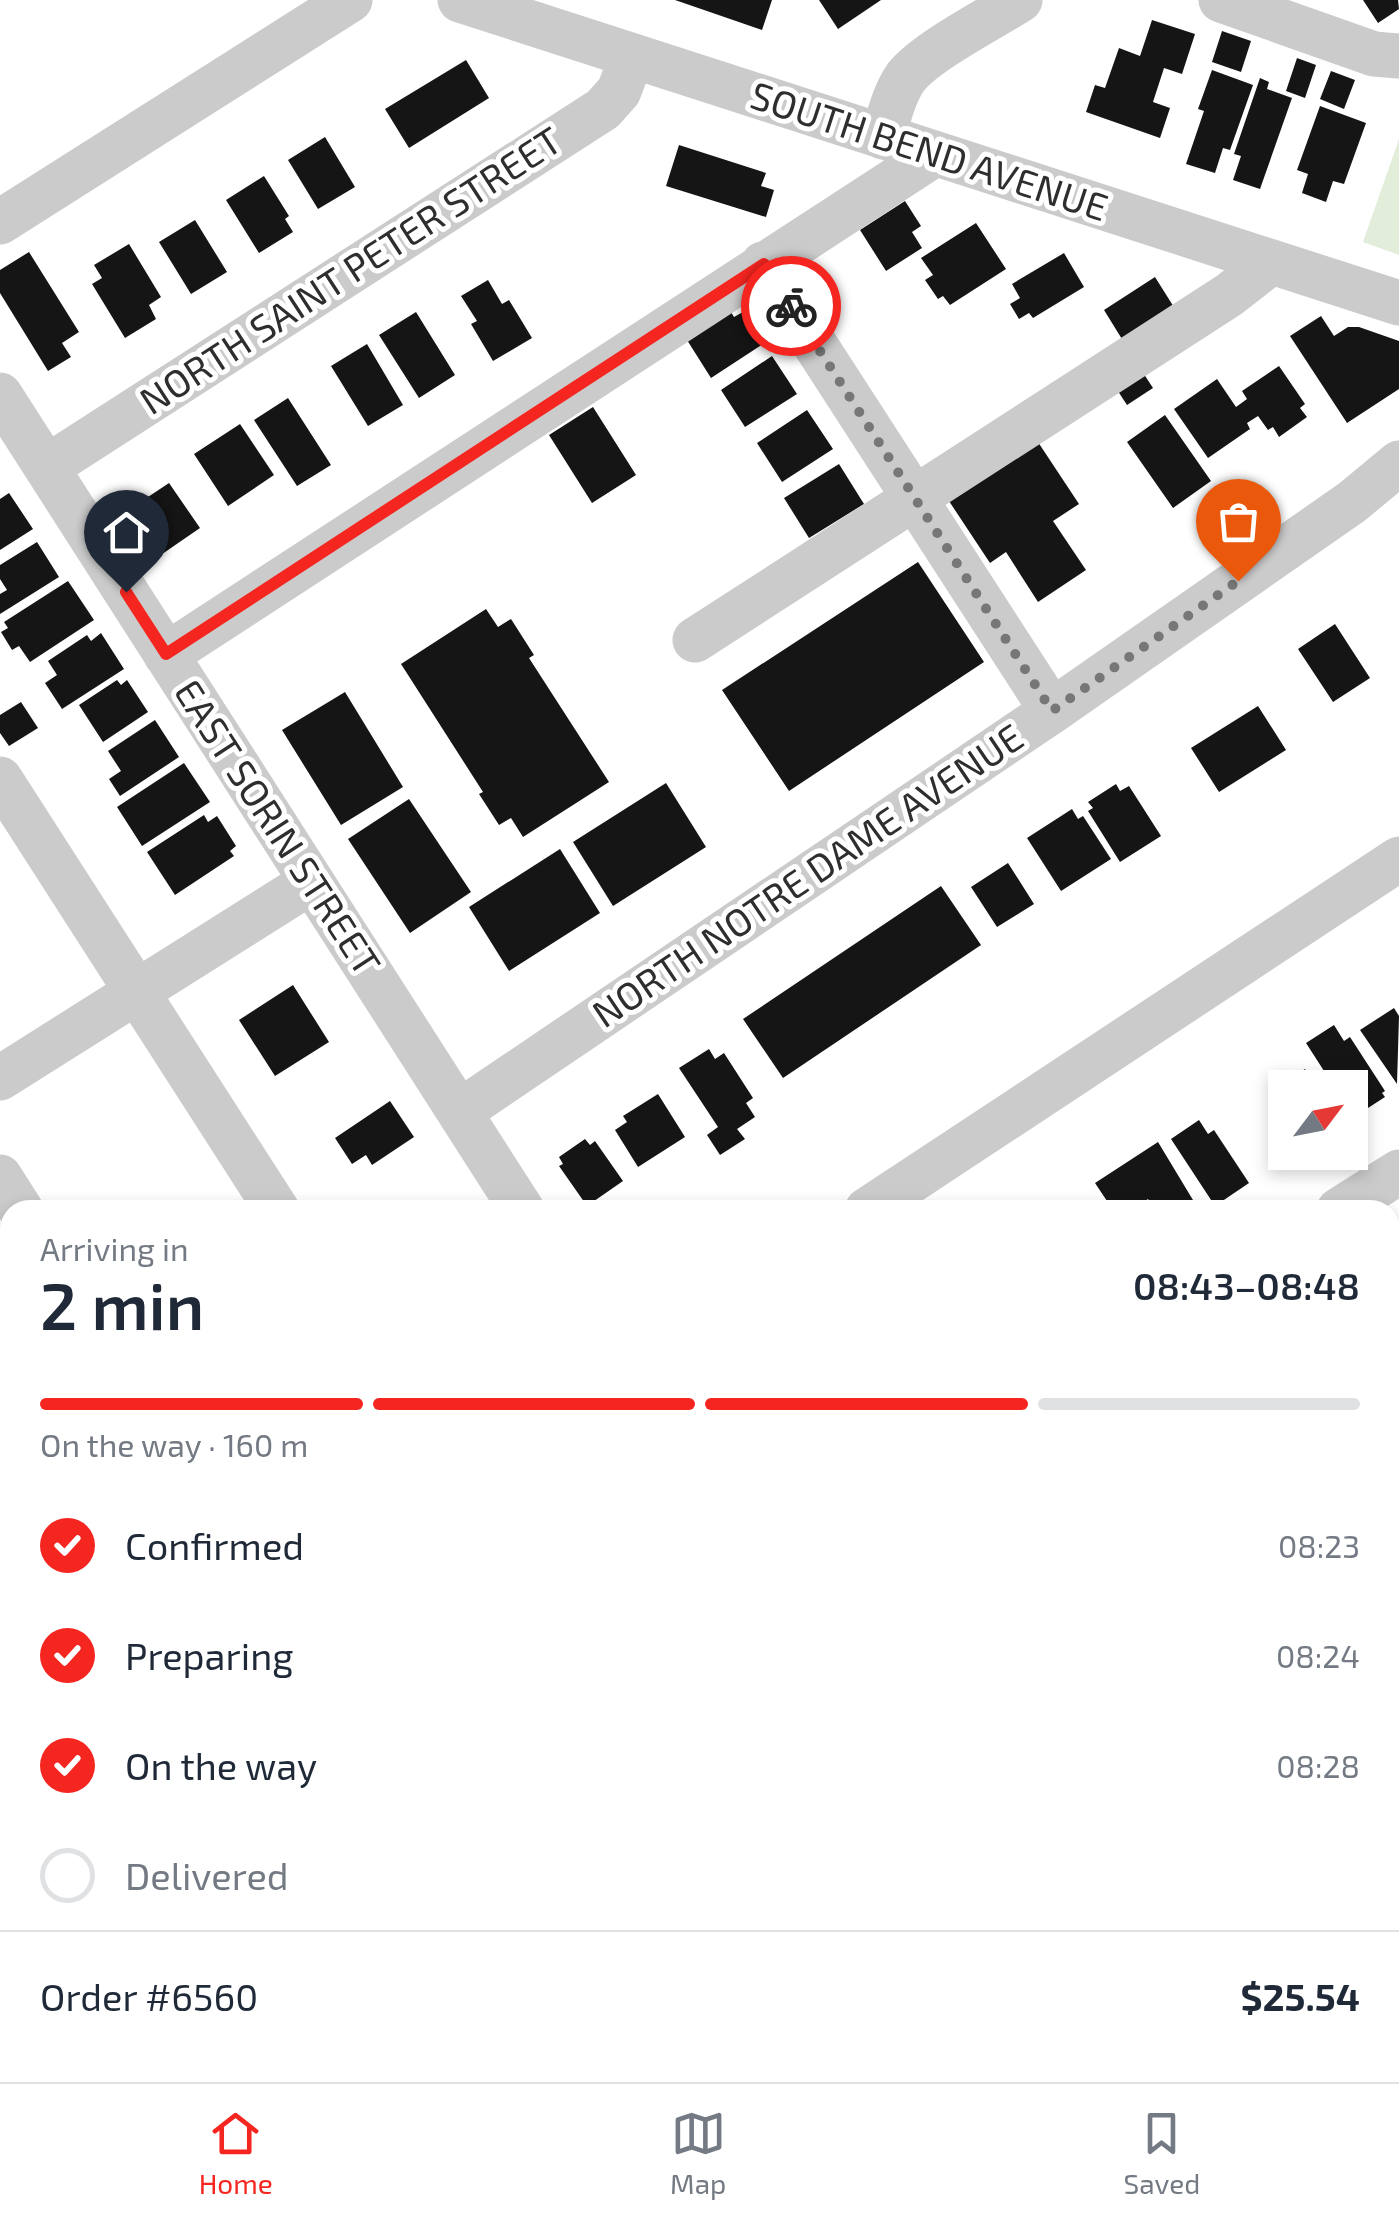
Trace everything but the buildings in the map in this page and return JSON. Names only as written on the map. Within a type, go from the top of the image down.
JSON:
[{"type":"street","points":[[0,222],[350,0]]},
{"type":"street","name":"SOUTH BEND AVENUE","points":[[460,0],[1399,303]]},
{"type":"street","points":[[883,137],[907,76],[960,16],[1020,0]]},
{"type":"street","points":[[1221,0],[1374,54],[1399,56]]},
{"type":"street","name":"NORTH SAINT PETER STREET","points":[[47,467],[603,110],[619,90],[632,56]]},
{"type":"street","points":[[166,654],[935,154]]},
{"type":"street","points":[[695,640],[1229,295],[1270,263]]},
{"type":"street","points":[[764,264],[1052,711]]},
{"type":"street","name":"EAST SORIN STREET","points":[[0,394],[516,1200]]},
{"type":"street","name":"NORTH NOTRE DAME AVENUE","points":[[459,1112],[1052,711],[1352,502],[1399,463]]},
{"type":"street","points":[[0,779],[270,1200]]},
{"type":"street","points":[[882,1200],[1399,859]]},
{"type":"street","points":[[0,1078],[311,882]]},
{"type":"street","points":[[1355,1200],[1399,1172]]},
{"type":"street","points":[[0,1177],[15,1200]]},
{"type":"green space","points":[[1399,139],[1399,255],[1363,242]]},
{"type":"way so far","points":[[791,306],[1052,711],[1238,581]]},
{"type":"route","points":[[126,592],[166,654],[764,264],[791,306]]}]
